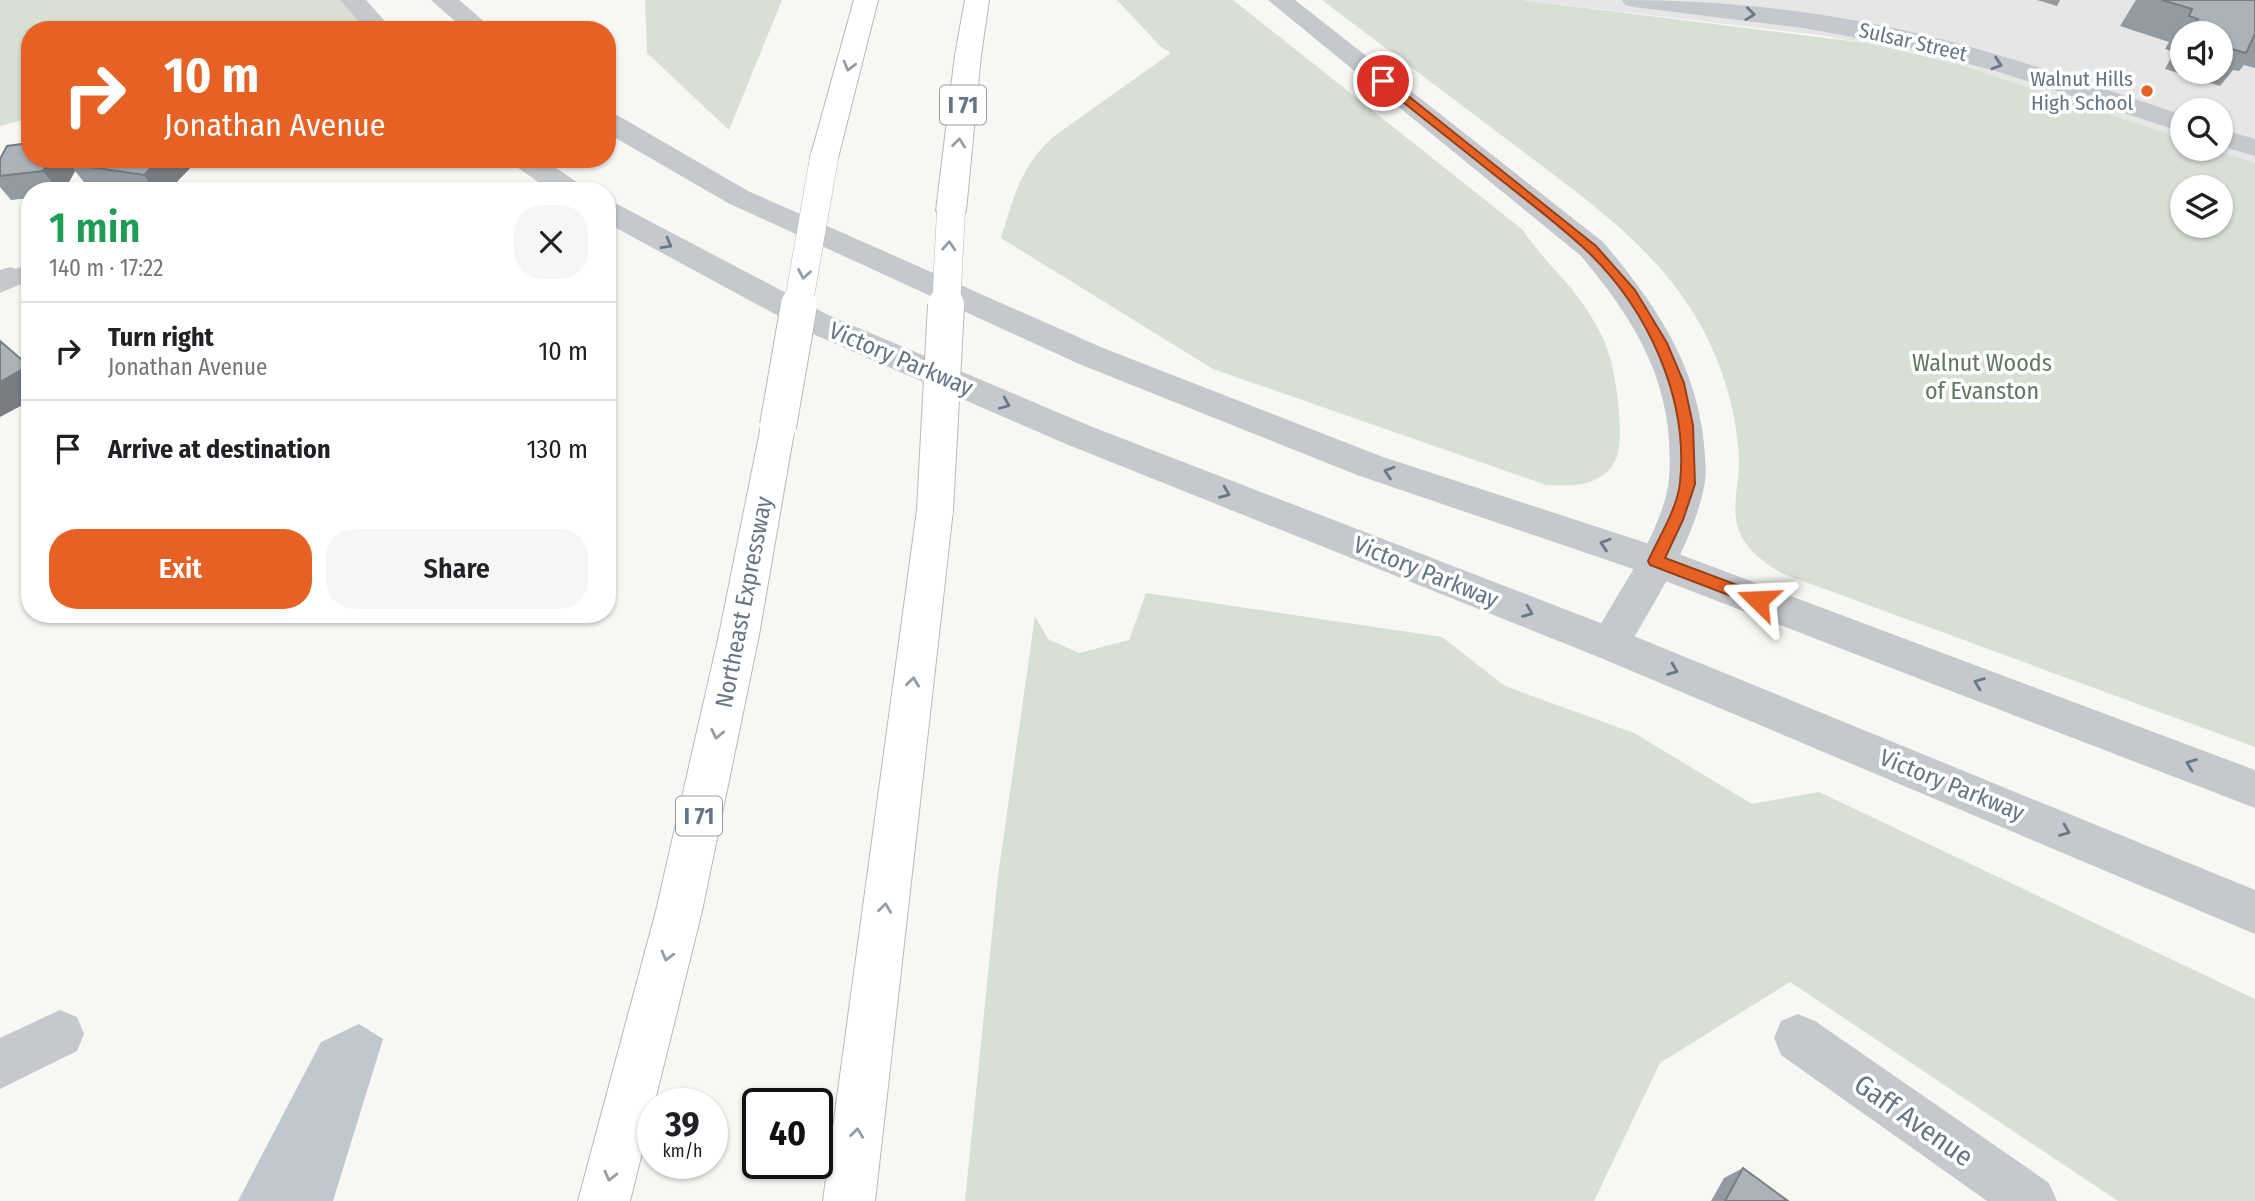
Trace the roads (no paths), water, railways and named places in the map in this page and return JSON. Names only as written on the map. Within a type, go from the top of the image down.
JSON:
[{"type":"highway","name":"Northeast Expressway","points":[[604,1201],[679,911],[739,635],[824,158],[866,0]]},
{"type":"highway","name":"I 71","points":[[849,1201],[934,510],[951,211],[968,55],[977,0]]},
{"type":"street","points":[[352,0],[372,21]]},
{"type":"street","points":[[443,0],[470,21]]},
{"type":"street","points":[[1280,0],[1558,219],[1592,249],[1631,293],[1661,343],[1677,383],[1686,425],[1687,484],[1675,520],[1610,645]]},
{"type":"street","name":"Sulsar Street","points":[[1634,0],[1839,26],[1901,37],[1963,53],[2170,120]]},
{"type":"street","points":[[616,126],[738,197],[1091,356],[1370,466],[1655,561],[2255,789]]},
{"type":"street","points":[[2233,141],[2255,148]]},
{"type":"street","points":[[537,168],[558,182]]},
{"type":"street","name":"Victory Parkway","points":[[616,216],[817,323],[1077,435],[1610,645],[2255,912]]},
{"type":"street","points":[[0,1064],[60,1034]]},
{"type":"street","name":"Gaff Avenue","points":[[1798,1038],[2031,1201]]},
{"type":"place","name":"Walnut Hills High School","points":[[2147,91]]},
{"type":"park label","name":"Walnut Woods of Evanston","points":[[1982,377]]}]
